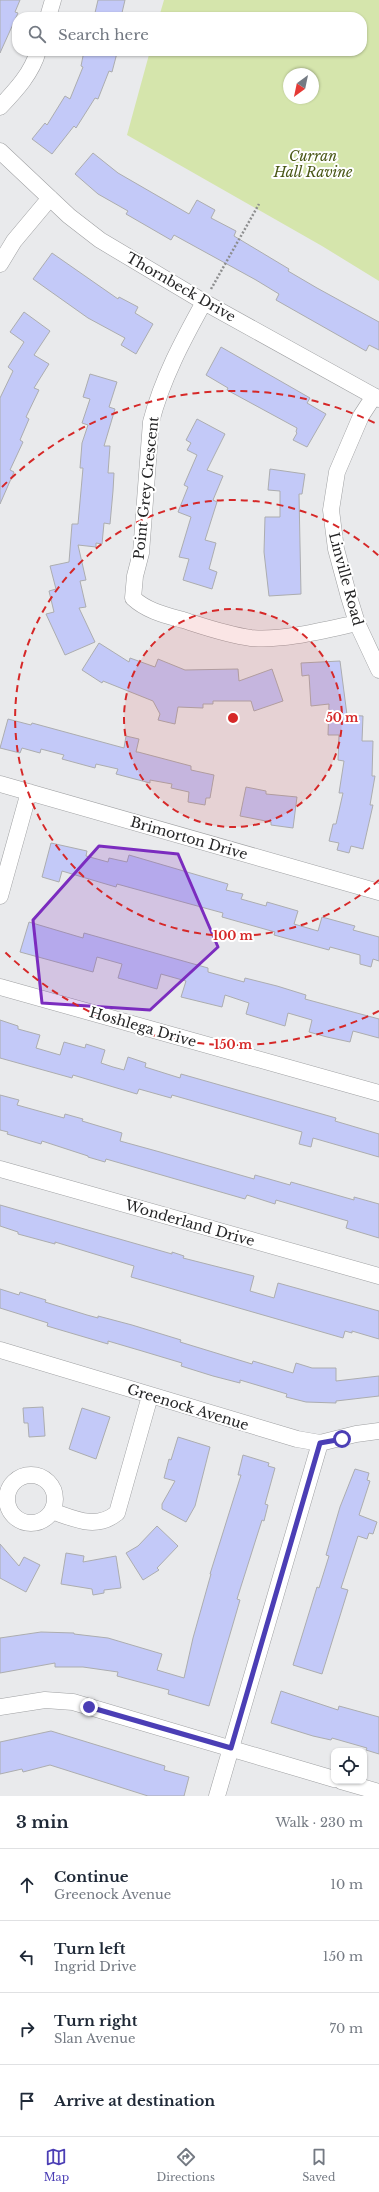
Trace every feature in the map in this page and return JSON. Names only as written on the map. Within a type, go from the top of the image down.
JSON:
[{"type":"street","points":[[49,12],[53,0]]},
{"type":"street","points":[[0,107],[26,76],[36,56]]},
{"type":"street","name":"Thornbeck Drive","points":[[0,150],[50,198],[100,240],[204,302],[376,397]]},
{"type":"street","points":[[0,264],[14,241],[50,198]]},
{"type":"street","name":"Point Grey Crescent","points":[[204,302],[169,368],[153,416],[149,441],[142,553],[135,576],[133,598],[140,604],[159,613],[229,634],[252,638],[291,635],[357,623]]},
{"type":"street","name":"Linville Road","points":[[376,397],[361,416],[337,472],[332,497],[334,538],[357,623],[379,670]]},
{"type":"street","name":"Brimorton Drive","points":[[0,784],[379,892]]},
{"type":"street","points":[[0,896],[29,792]]},
{"type":"street","name":"Hoshlega Drive","points":[[0,987],[379,1092]]},
{"type":"street","name":"Wonderland Drive","points":[[0,1169],[379,1276]]},
{"type":"street","name":"Greenock Avenue","points":[[0,1350],[297,1439],[320,1443],[356,1434],[379,1431]]},
{"type":"street","points":[[52,1512],[96,1523],[109,1519],[117,1513],[150,1396]]},
{"type":"street","points":[[217,1796],[320,1443]]},
{"type":"street","points":[[0,1707],[35,1701],[67,1701],[331,1778]]},
{"type":"street","points":[[351,1784],[379,1792]]},
{"type":"path","points":[[204,302],[259,204]]},
{"type":"highlighted area","points":[[99,846],[178,854],[218,947],[150,1010],[42,1003],[33,920]]},
{"type":"green space","name":"Curran Hall Ravine","points":[[164,0],[379,0],[379,281],[322,246],[127,135],[149,56],[367,56],[367,12],[160,12]]},
{"type":"building","points":[[0,0],[20,0],[15,12],[12,12],[12,26],[0,53]]},
{"type":"building","points":[[98,0],[125,0],[122,12],[95,12]]},
{"type":"building","points":[[83,56],[116,56],[112,72],[109,71],[98,99],[95,98],[76,128],[74,126],[52,154],[32,139],[45,123],[47,125],[65,96],[70,99],[83,67],[81,66]]},
{"type":"building","points":[[93,153],[118,173],[189,214],[197,200],[215,210],[211,218],[236,231],[234,236],[289,269],[288,271],[379,322],[379,350],[369,345],[366,351],[276,300],[279,294],[256,280],[174,235],[171,240],[126,214],[128,211],[98,194],[75,174]]},
{"type":"building","points":[[52,253],[118,299],[119,297],[138,307],[135,313],[153,324],[136,354],[121,345],[125,338],[88,318],[33,279]]},
{"type":"building","points":[[24,312],[50,331],[34,355],[49,364],[34,388],[39,390],[26,417],[29,419],[20,440],[23,442],[10,470],[14,472],[0,504],[0,398],[13,371],[8,367],[24,342],[10,332]]},
{"type":"building","points":[[221,347],[310,398],[307,403],[326,414],[307,447],[293,440],[297,433],[297,428],[227,390],[228,388],[206,375]]},
{"type":"building","points":[[90,374],[117,382],[109,407],[115,409],[104,446],[110,446],[108,473],[114,473],[113,491],[110,524],[104,523],[102,544],[96,543],[96,547],[78,545],[86,580],[80,581],[86,607],[79,608],[95,642],[65,655],[46,614],[54,612],[49,591],[56,589],[50,566],[69,562],[72,524],[78,524],[83,468],[80,468],[82,443],[88,425],[82,423],[90,399],[83,397]]},
{"type":"building","points":[[197,419],[225,434],[207,470],[223,476],[213,500],[217,502],[205,540],[216,543],[209,569],[217,572],[212,589],[183,580],[189,559],[179,557],[191,517],[178,512],[188,487],[184,485],[197,455],[187,450],[191,443],[186,440]]},
{"type":"building","points":[[270,469],[305,474],[302,494],[299,494],[301,594],[269,596],[264,552],[265,517],[280,517],[280,491],[268,490]]},
{"type":"building","points":[[99,643],[129,662],[130,658],[155,667],[158,659],[185,670],[238,669],[239,681],[272,669],[283,701],[254,711],[251,701],[213,701],[213,704],[203,704],[203,708],[178,707],[175,724],[158,720],[160,714],[153,701],[103,681],[102,683],[82,670]]},
{"type":"building","points":[[340,661],[347,715],[363,716],[362,741],[373,741],[372,776],[375,776],[370,805],[373,805],[363,849],[351,846],[349,853],[337,850],[339,843],[329,841],[333,824],[336,824],[343,793],[339,793],[344,761],[338,760],[339,735],[328,735],[329,704],[311,706],[309,675],[302,676],[301,663]]},
{"type":"building","points":[[8,719],[31,725],[32,723],[124,748],[126,736],[139,739],[136,752],[191,766],[191,770],[214,775],[210,798],[206,798],[205,805],[188,802],[189,792],[171,788],[172,784],[150,780],[150,783],[116,774],[118,769],[96,764],[95,768],[62,759],[64,755],[41,749],[40,753],[22,748],[20,753],[0,748]]},
{"type":"building","points":[[246,787],[266,791],[266,794],[297,797],[293,828],[271,825],[271,822],[240,816]]},
{"type":"building","points":[[51,843],[87,851],[86,856],[108,862],[109,858],[127,862],[129,855],[228,884],[226,890],[243,894],[241,899],[266,906],[267,902],[298,911],[294,924],[318,931],[322,917],[355,926],[353,930],[379,937],[379,961],[373,959],[371,967],[360,964],[360,955],[330,947],[329,950],[274,935],[275,932],[222,917],[223,913],[117,884],[116,887],[62,871],[59,882],[42,877]]},
{"type":"building","points":[[29,922],[83,938],[84,933],[208,968],[208,972],[244,982],[245,978],[277,986],[306,995],[305,999],[379,1019],[379,1038],[353,1031],[350,1042],[327,1037],[309,1032],[312,1020],[288,1013],[285,1026],[246,1014],[249,1003],[225,995],[222,1007],[181,997],[186,981],[161,974],[157,989],[118,978],[122,964],[97,957],[93,972],[20,952]]},
{"type":"building","points":[[0,1020],[18,1026],[18,1029],[40,1035],[36,1048],[60,1055],[64,1042],[85,1048],[86,1044],[105,1050],[101,1063],[113,1067],[124,1070],[128,1057],[146,1063],[145,1067],[180,1078],[181,1074],[336,1118],[335,1121],[379,1134],[379,1157],[313,1138],[311,1147],[299,1144],[302,1132],[172,1095],[171,1098],[139,1089],[137,1094],[73,1075],[72,1078],[0,1058]]},
{"type":"building","points":[[0,1095],[19,1100],[17,1105],[64,1118],[65,1114],[83,1119],[82,1121],[122,1133],[120,1141],[254,1179],[255,1175],[290,1185],[291,1182],[354,1200],[354,1197],[379,1204],[379,1238],[346,1228],[348,1221],[276,1200],[275,1204],[247,1195],[245,1199],[106,1159],[105,1162],[42,1141],[41,1144],[7,1134],[8,1132],[0,1130]]},
{"type":"building","points":[[0,1205],[172,1254],[172,1252],[184,1256],[183,1258],[254,1276],[250,1291],[274,1298],[278,1283],[379,1311],[379,1339],[352,1331],[352,1333],[345,1331],[343,1338],[131,1277],[134,1266],[55,1242],[55,1244],[18,1234],[18,1232],[0,1226]]},
{"type":"building","points":[[0,1289],[19,1295],[20,1292],[46,1300],[45,1302],[87,1315],[98,1318],[98,1316],[132,1325],[181,1340],[180,1342],[252,1364],[253,1361],[293,1373],[296,1363],[312,1368],[336,1368],[336,1381],[379,1376],[379,1396],[336,1401],[336,1403],[306,1402],[286,1397],[287,1394],[240,1380],[240,1383],[213,1376],[181,1366],[182,1363],[108,1341],[108,1344],[47,1326],[48,1323],[0,1308]]},
{"type":"building","points":[[43,1407],[45,1436],[29,1437],[28,1423],[24,1423],[23,1408]]},
{"type":"building","points":[[82,1408],[110,1417],[96,1459],[69,1449]]},
{"type":"building","points":[[178,1437],[210,1447],[195,1506],[186,1522],[162,1509],[162,1504],[175,1481],[164,1478],[169,1459],[171,1460]]},
{"type":"building","points":[[243,1455],[269,1463],[268,1466],[275,1468],[265,1504],[268,1505],[264,1521],[262,1520],[237,1599],[240,1600],[209,1706],[168,1694],[169,1690],[117,1676],[118,1672],[83,1667],[55,1667],[55,1663],[0,1673],[0,1638],[41,1632],[74,1633],[108,1638],[162,1654],[157,1670],[184,1678],[210,1574],[241,1475],[238,1475]]},
{"type":"building","points":[[355,1469],[369,1473],[367,1480],[370,1481],[359,1515],[377,1522],[373,1534],[369,1533],[367,1539],[358,1536],[341,1588],[348,1590],[322,1674],[293,1665],[317,1587],[319,1588],[329,1556],[326,1555],[340,1507]]},
{"type":"building","points":[[157,1526],[178,1546],[157,1568],[159,1570],[143,1580],[126,1553],[138,1546]]},
{"type":"building","points":[[0,1544],[19,1566],[24,1557],[40,1565],[26,1592],[0,1578]]},
{"type":"building","points":[[66,1553],[84,1556],[83,1562],[116,1556],[121,1588],[104,1590],[104,1593],[93,1595],[92,1589],[61,1584]]},
{"type":"building","points":[[281,1691],[338,1710],[339,1706],[379,1717],[379,1754],[367,1750],[367,1748],[332,1738],[331,1740],[313,1736],[271,1723]]},
{"type":"building","points":[[51,1731],[165,1766],[164,1770],[189,1777],[184,1796],[148,1796],[50,1765],[23,1772],[22,1769],[0,1774],[0,1742]]},
{"type":"route","points":[[89,1707],[231,1748],[320,1443],[342,1439]]}]
